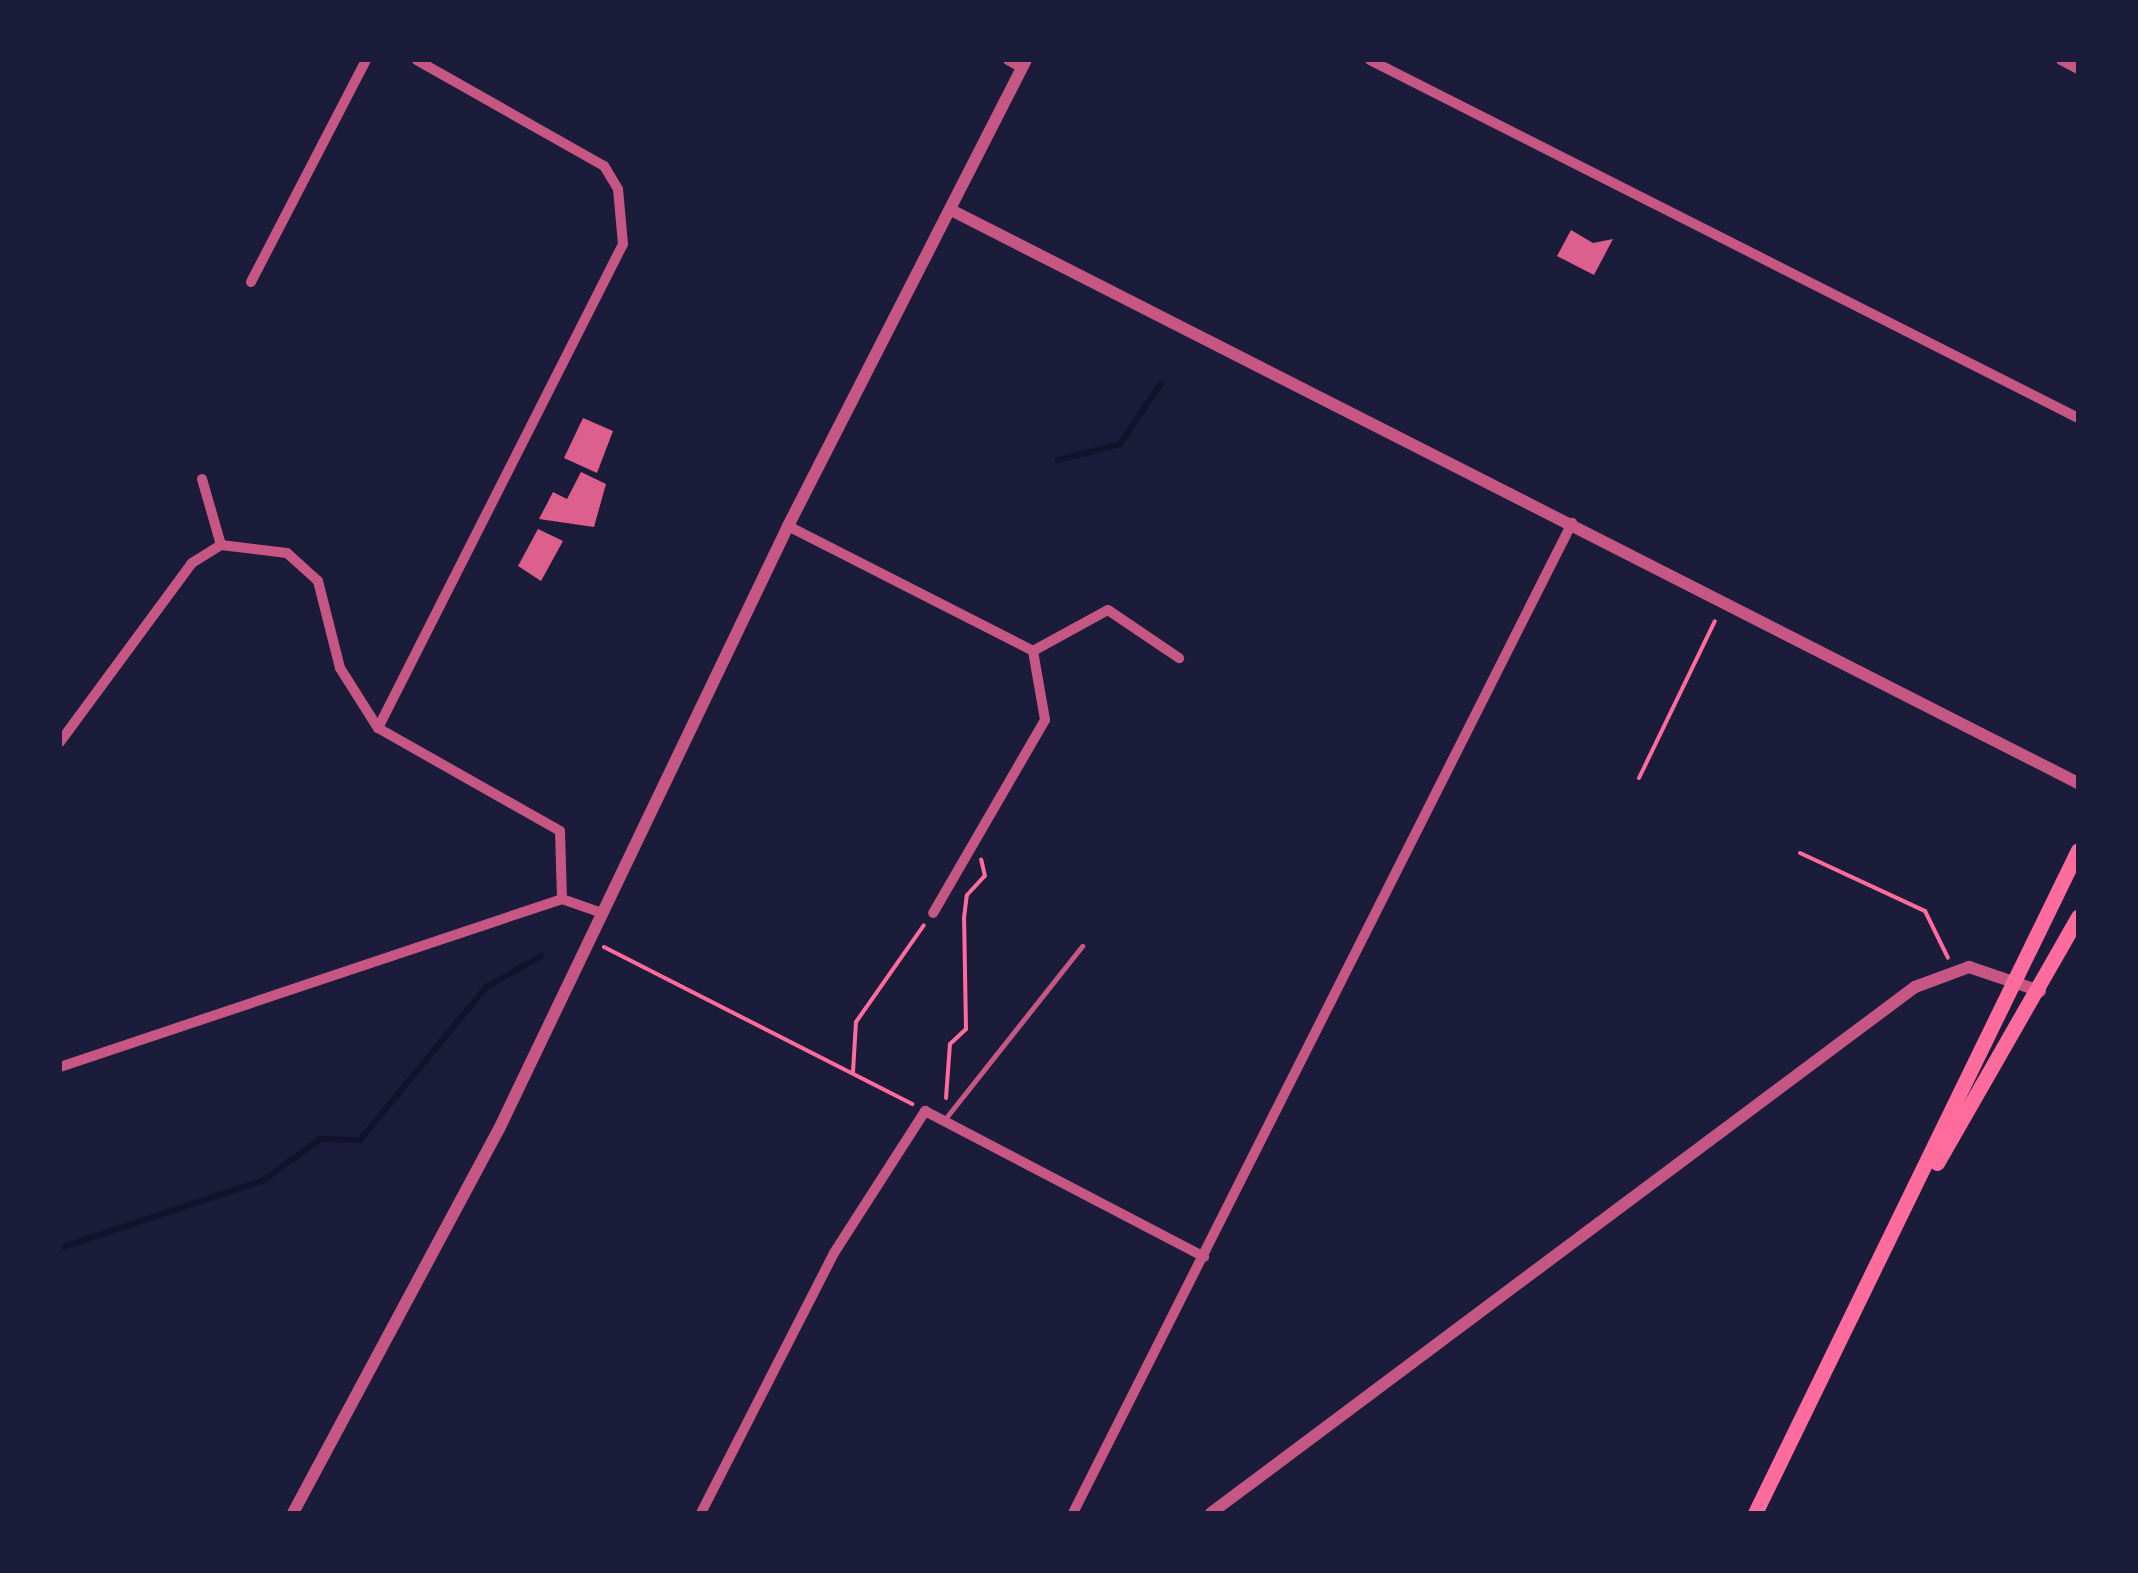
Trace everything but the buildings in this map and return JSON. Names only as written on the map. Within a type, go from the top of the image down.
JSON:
[{"type":"main road","points":[[1755,1513],[1911,1204],[2014,978],[2078,850]]},
{"type":"main road","points":[[1911,1204],[2040,992],[2078,918]]},
{"type":"street","points":[[251,282],[366,60]]},
{"type":"street","points":[[378,728],[624,244],[618,190],[604,166],[418,60]]},
{"type":"street","points":[[293,1513],[591,940],[788,526],[1024,64],[1008,60]]},
{"type":"street","points":[[1370,60],[2078,418]]},
{"type":"street","points":[[2061,60],[2078,68]]},
{"type":"street","points":[[951,210],[1573,522],[2078,783]]},
{"type":"street","points":[[202,479],[221,545]]},
{"type":"street","points":[[1073,1513],[1573,522]]},
{"type":"street","points":[[788,526],[1032,651]]},
{"type":"street","points":[[60,742],[111,685],[167,591],[221,545],[286,553],[318,581],[340,668],[378,728],[552,824],[566,854],[562,900]]},
{"type":"street","points":[[1032,651],[1108,610],[1180,658]]},
{"type":"street","points":[[933,913],[1045,720],[1032,651]]},
{"type":"street","points":[[60,1067],[562,900],[602,913]]},
{"type":"street","points":[[1211,1513],[1228,1508],[1799,1071],[1953,968],[2014,978],[2040,992]]},
{"type":"street","points":[[700,1513],[834,1253],[925,1111],[1204,1257]]},
{"type":"lane","points":[[943,1122],[1082,946]]},
{"type":"path","points":[[1639,778],[1715,621]]},
{"type":"path","points":[[943,1122],[950,1044],[966,1029],[964,918],[967,896],[985,876],[979,839]]},
{"type":"path","points":[[1800,853],[1924,911],[1953,968]]},
{"type":"path","points":[[852,1072],[856,1022],[933,913]]},
{"type":"path","points":[[591,940],[925,1111]]},
{"type":"waterway","points":[[1058,460],[1120,444],[1161,383]]},
{"type":"waterway","points":[[60,1248],[264,1180],[320,1139],[360,1140],[486,987],[541,956]]}]
